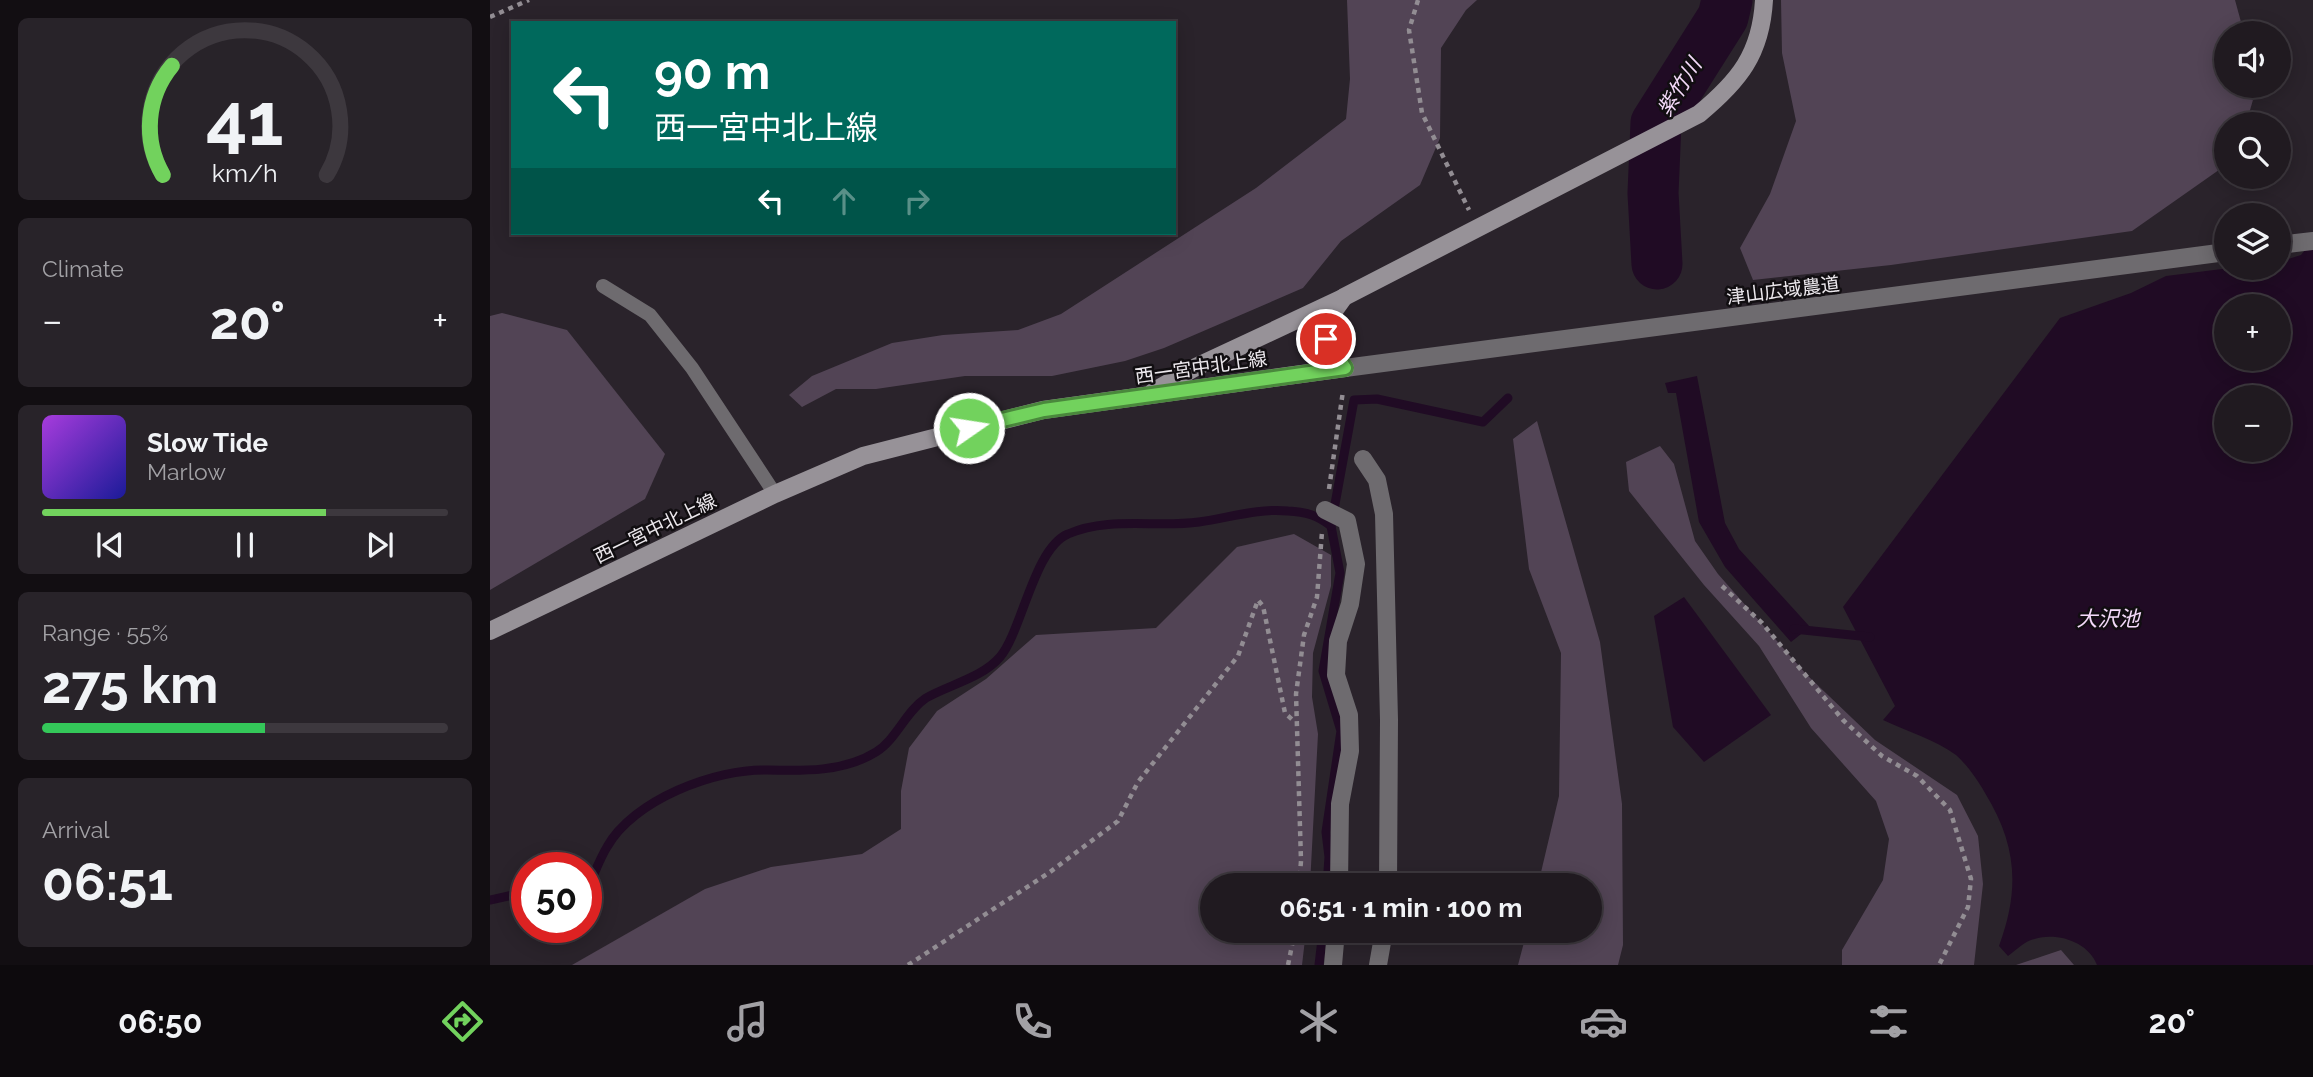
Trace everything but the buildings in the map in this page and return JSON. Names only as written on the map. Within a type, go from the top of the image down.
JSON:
[{"type":"main road","points":[[1145,396],[1196,367],[1344,298],[1699,114],[1728,90],[1747,65],[1757,43],[1764,0]]},
{"type":"main road","points":[[1344,298],[1331,315],[1326,339],[1345,368]]},
{"type":"main road","name":"西一宮中北上線","points":[[490,631],[775,494],[863,456],[944,433],[1044,410],[1345,368]]},
{"type":"street","name":"津山広域農道","points":[[1345,368],[2214,254]]},
{"type":"street","points":[[1363,458],[1377,480],[1384,514],[1389,720],[1388,873]]},
{"type":"street","points":[[1325,510],[1348,522],[1356,564],[1350,604],[1338,641],[1336,675],[1349,715],[1350,751],[1339,804],[1339,873]]},
{"type":"street","points":[[1333,965],[1335,943]]},
{"type":"street","points":[[1378,965],[1382,943]]},
{"type":"lane","points":[[603,286],[650,315],[692,368],[775,494]]},
{"type":"path","points":[[490,17],[528,0]]},
{"type":"path","points":[[1418,0],[1409,30],[1422,113],[1478,227]]},
{"type":"path","points":[[1300,873],[1296,694],[1304,635],[1317,597],[1325,510],[1345,368]]},
{"type":"path","points":[[1722,586],[1762,623],[1843,720],[1882,756],[1917,776],[1950,810],[1971,879],[1968,907],[1940,965]]},
{"type":"path","points":[[908,965],[1050,872],[1118,821],[1138,782],[1238,656],[1258,600],[1263,606],[1285,713],[1296,723]]},
{"type":"path","points":[[1288,965],[1293,943]]},
{"type":"shaded area","points":[[1347,0],[1477,0],[1466,10],[1441,48],[1440,138],[1420,185],[1341,241],[1303,288],[1164,348],[1125,361],[1052,376],[965,376],[876,389],[836,389],[802,407],[789,395],[812,376],[892,343],[943,335],[1018,330],[1061,314],[1256,188],[1346,119],[1350,79]]},
{"type":"shaded area","points":[[1781,0],[2235,0],[2241,21],[2214,21],[2214,98],[2254,98],[2249,112],[2214,112],[2214,173],[2132,231],[1891,265],[1753,280],[1740,248],[1770,194],[1796,121],[1782,53]]},
{"type":"shaded area","points":[[502,313],[567,330],[665,454],[645,499],[490,590],[490,316]]},
{"type":"shaded area","points":[[1537,421],[1600,642],[1622,804],[1623,945],[1618,965],[1518,965],[1524,943],[1602,943],[1602,873],[1541,873],[1559,796],[1561,653],[1529,569],[1513,439]]},
{"type":"shaded area","points":[[1660,446],[1674,464],[1695,541],[1718,574],[1806,674],[1875,740],[1957,795],[1978,836],[1983,884],[1974,965],[1842,965],[1842,950],[1883,880],[1889,839],[1876,801],[1811,728],[1759,646],[1704,585],[1629,491],[1626,462]]},
{"type":"shaded area","points":[[1294,534],[1331,555],[1331,586],[1313,653],[1312,697],[1318,734],[1311,873],[1200,873],[1200,943],[1305,943],[1302,965],[572,965],[705,889],[771,867],[862,854],[901,829],[901,791],[909,748],[937,711],[986,679],[1036,635],[1156,628],[1237,547]]},
{"type":"shaded area","points":[[2061,950],[2074,965],[2016,965]]},
{"type":"water","name":"大沢池","points":[[2313,240],[2313,965],[2097,965],[2093,957],[2078,944],[2050,937],[2028,941],[2008,956],[1999,946],[2010,905],[2012,868],[2004,831],[1996,812],[1976,778],[1956,755],[1930,740],[1883,720],[1895,706],[1843,607],[2060,318],[2131,293],[2166,276],[2214,270],[2214,280],[2291,280],[2291,258],[2301,255]]},
{"type":"water","points":[[1697,376],[1725,523],[1739,549],[1810,627],[1791,642],[1725,567],[1699,522],[1676,393],[1668,393],[1665,383]]},
{"type":"water","points":[[1684,597],[1771,715],[1704,762],[1673,727],[1654,616]]},
{"type":"waterway","name":"紫竹川","points":[[1657,264],[1653,193],[1656,123],[1723,17],[1727,0]]},
{"type":"waterway","points":[[1328,873],[1326,832],[1341,731],[1323,671],[1340,573],[1331,526],[1354,400],[1377,399],[1483,422],[1508,398]]},
{"type":"waterway","points":[[602,856],[619,830],[636,815],[656,801],[701,781],[747,771],[837,767],[864,759],[876,752],[926,698],[974,676],[1000,657],[1008,645],[1046,555],[1056,542],[1068,534],[1100,525],[1183,524],[1277,510],[1311,515],[1331,526]]},
{"type":"waterway","points":[[1794,629],[1870,637]]},
{"type":"waterway","points":[[490,900],[511,895]]},
{"type":"waterway","points":[[1319,965],[1322,943]]},
{"type":"route","points":[[969,428],[1044,410],[1345,368],[1333,354],[1326,339]]}]
